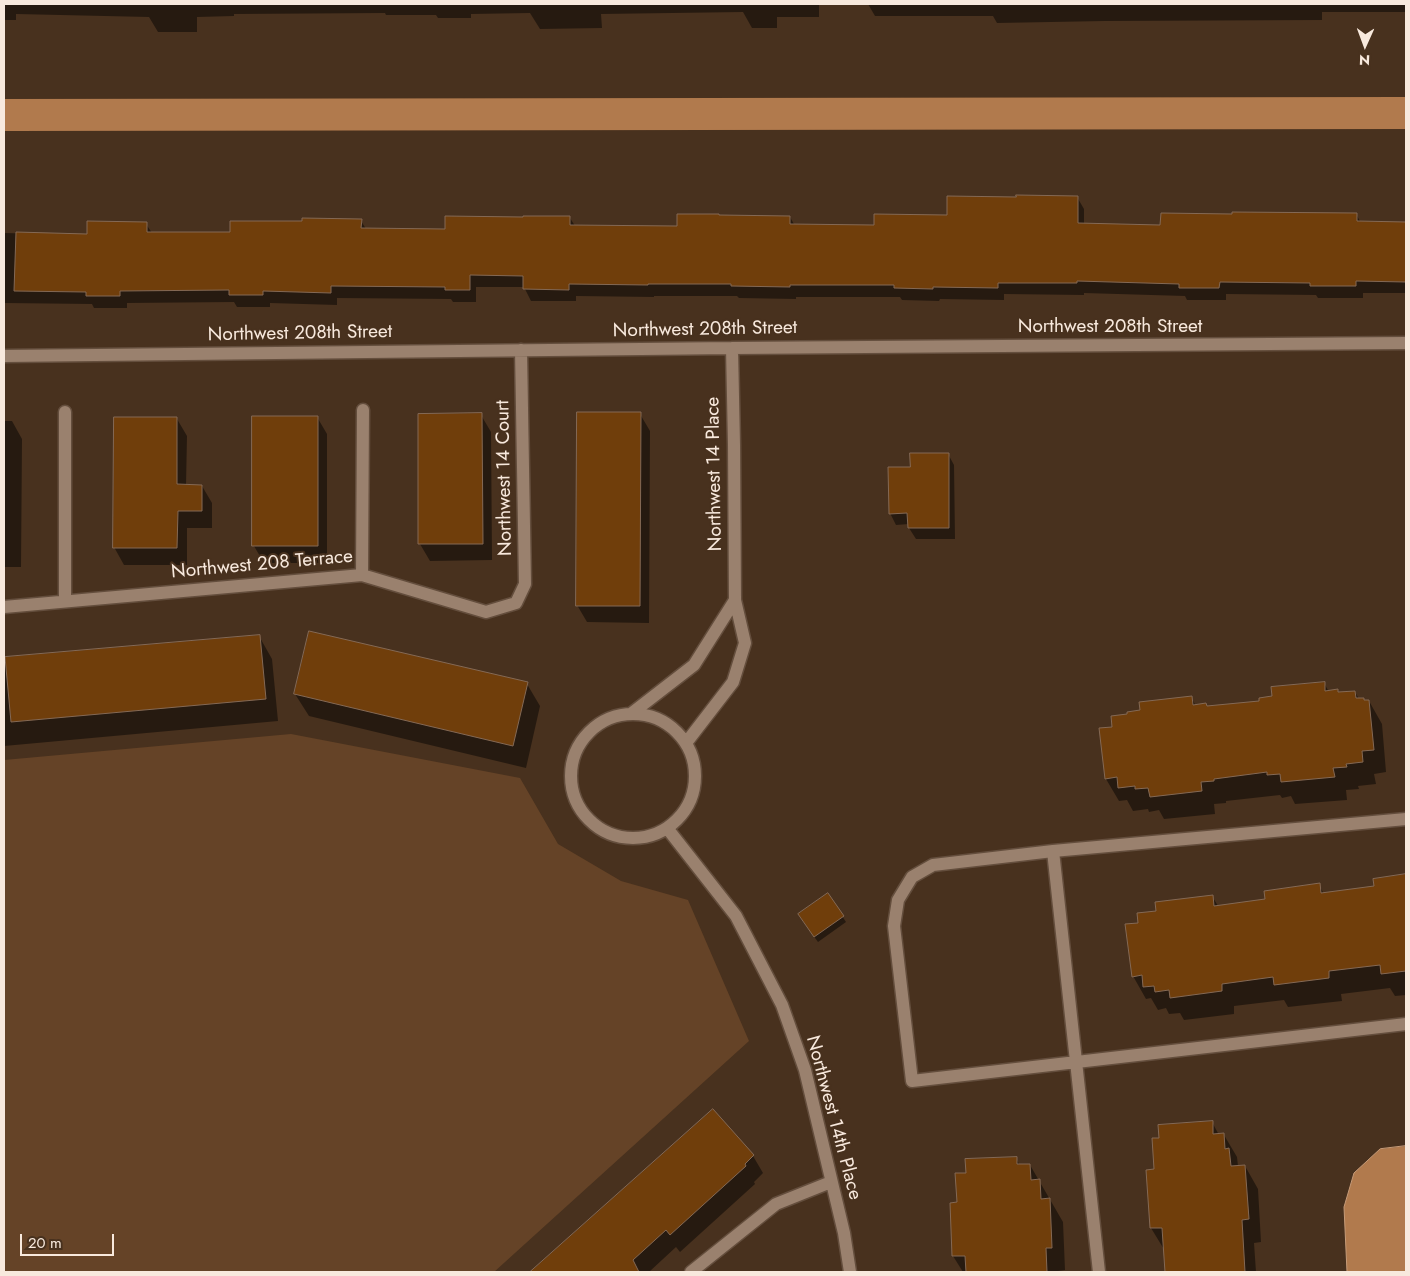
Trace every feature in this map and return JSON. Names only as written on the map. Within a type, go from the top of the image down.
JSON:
[{"type":"street","name":"Northwest 208th Street","points":[[4,356],[1406,343]]},
{"type":"street","name":"Northwest 14 Place","points":[[732,348],[735,600]]},
{"type":"street","name":"Northwest 14 Court","points":[[516,604],[525,584],[522,350]]},
{"type":"street","points":[[362,575],[363,410]]},
{"type":"street","points":[[65,412],[65,601]]},
{"type":"street","name":"Northwest 208 Terrace","points":[[4,607],[362,575],[486,612],[516,604]]},
{"type":"street","points":[[632,713],[694,665],[735,600]]},
{"type":"street","points":[[686,743],[733,682],[745,643],[735,600]]},
{"type":"street","points":[[632,713],[654,716],[672,727],[686,743],[694,760],[696,780],[692,799],[682,816],[667,828],[649,836],[630,838],[608,834],[591,822],[578,805],[571,785],[572,764],[579,744],[593,727],[612,717],[632,713]]},
{"type":"street","points":[[1406,819],[1053,851],[933,865],[912,877],[898,900],[894,926],[912,1081],[1406,1024]]},
{"type":"street","name":"Northwest 14th Place","points":[[667,828],[736,916],[782,1005],[805,1070],[844,1233],[850,1272]]},
{"type":"street","points":[[1053,851],[1099,1272]]},
{"type":"street","points":[[690,1272],[776,1204],[832,1182]]},
{"type":"shaded area","points":[[291,734],[520,778],[558,844],[621,881],[688,900],[749,1041],[494,1272],[4,1272],[4,760]]},
{"type":"shaded area","points":[[1406,1146],[1406,1272],[1347,1272],[1344,1207],[1354,1173],[1380,1149]]},
{"type":"building","points":[[1016,195],[1078,196],[1078,223],[1160,225],[1161,213],[1232,214],[1232,212],[1357,213],[1357,221],[1406,222],[1406,282],[1356,281],[1356,286],[1310,286],[1310,283],[1220,282],[1219,288],[1179,288],[1179,284],[1077,281],[1077,283],[998,283],[998,288],[933,287],[933,289],[894,288],[894,285],[790,285],[790,287],[731,286],[731,284],[569,284],[569,290],[523,289],[523,276],[470,275],[470,290],[445,290],[445,287],[331,286],[331,293],[263,291],[263,295],[229,295],[229,290],[120,291],[120,296],[86,296],[86,292],[14,291],[16,232],[87,234],[87,221],[147,222],[147,232],[230,232],[230,221],[302,221],[302,218],[362,219],[361,228],[445,229],[445,216],[570,216],[570,225],[677,226],[677,214],[719,214],[790,216],[790,224],[874,225],[874,214],[947,215],[947,196],[1016,197]]},
{"type":"building","points":[[577,412],[641,412],[640,606],[576,606]]},
{"type":"building","points":[[482,413],[483,544],[418,544],[418,414]]},
{"type":"building","points":[[252,416],[318,416],[318,546],[252,546]]},
{"type":"building","points":[[114,417],[177,417],[177,484],[202,485],[202,511],[178,511],[177,548],[113,548]]},
{"type":"building","points":[[910,453],[949,453],[949,528],[908,528],[907,513],[889,514],[888,467],[910,467]]},
{"type":"building","points":[[309,631],[528,682],[513,746],[294,694]]},
{"type":"building","points":[[260,635],[266,699],[11,722],[5,657]]},
{"type":"building","points":[[1325,682],[1325,691],[1338,689],[1338,692],[1355,691],[1356,698],[1369,700],[1374,750],[1362,751],[1363,762],[1346,764],[1347,767],[1333,768],[1335,777],[1281,782],[1280,774],[1267,775],[1267,772],[1201,782],[1202,791],[1150,797],[1148,788],[1135,789],[1135,786],[1118,788],[1117,777],[1105,779],[1099,728],[1112,727],[1111,716],[1140,710],[1139,702],[1192,696],[1193,705],[1206,703],[1207,706],[1259,701],[1259,698],[1272,696],[1271,687]]},
{"type":"building","points":[[1406,874],[1406,971],[1381,974],[1380,965],[1329,971],[1329,978],[1274,985],[1273,977],[1222,984],[1222,991],[1170,998],[1169,990],[1155,992],[1154,986],[1143,987],[1142,975],[1132,977],[1125,924],[1138,923],[1137,913],[1156,911],[1155,902],[1213,895],[1214,906],[1265,899],[1264,891],[1320,883],[1321,893],[1374,886],[1373,879]]},
{"type":"building","points":[[828,893],[844,916],[814,937],[798,914]]},
{"type":"building","points":[[713,1109],[754,1155],[745,1164],[746,1166],[670,1235],[666,1230],[633,1260],[639,1272],[530,1272]]},
{"type":"building","points":[[1213,1121],[1213,1134],[1224,1133],[1225,1149],[1229,1148],[1231,1166],[1245,1165],[1249,1219],[1242,1220],[1245,1272],[1165,1272],[1162,1228],[1150,1228],[1146,1170],[1154,1169],[1152,1138],[1159,1138],[1158,1125]]},
{"type":"building","points":[[1017,1157],[1017,1164],[1030,1164],[1031,1180],[1040,1179],[1041,1199],[1050,1198],[1052,1248],[1046,1248],[1047,1272],[966,1272],[965,1256],[952,1256],[950,1203],[957,1202],[955,1173],[966,1173],[965,1159]]},
{"type":"waterway","points":[[4,115],[1406,113]]}]
